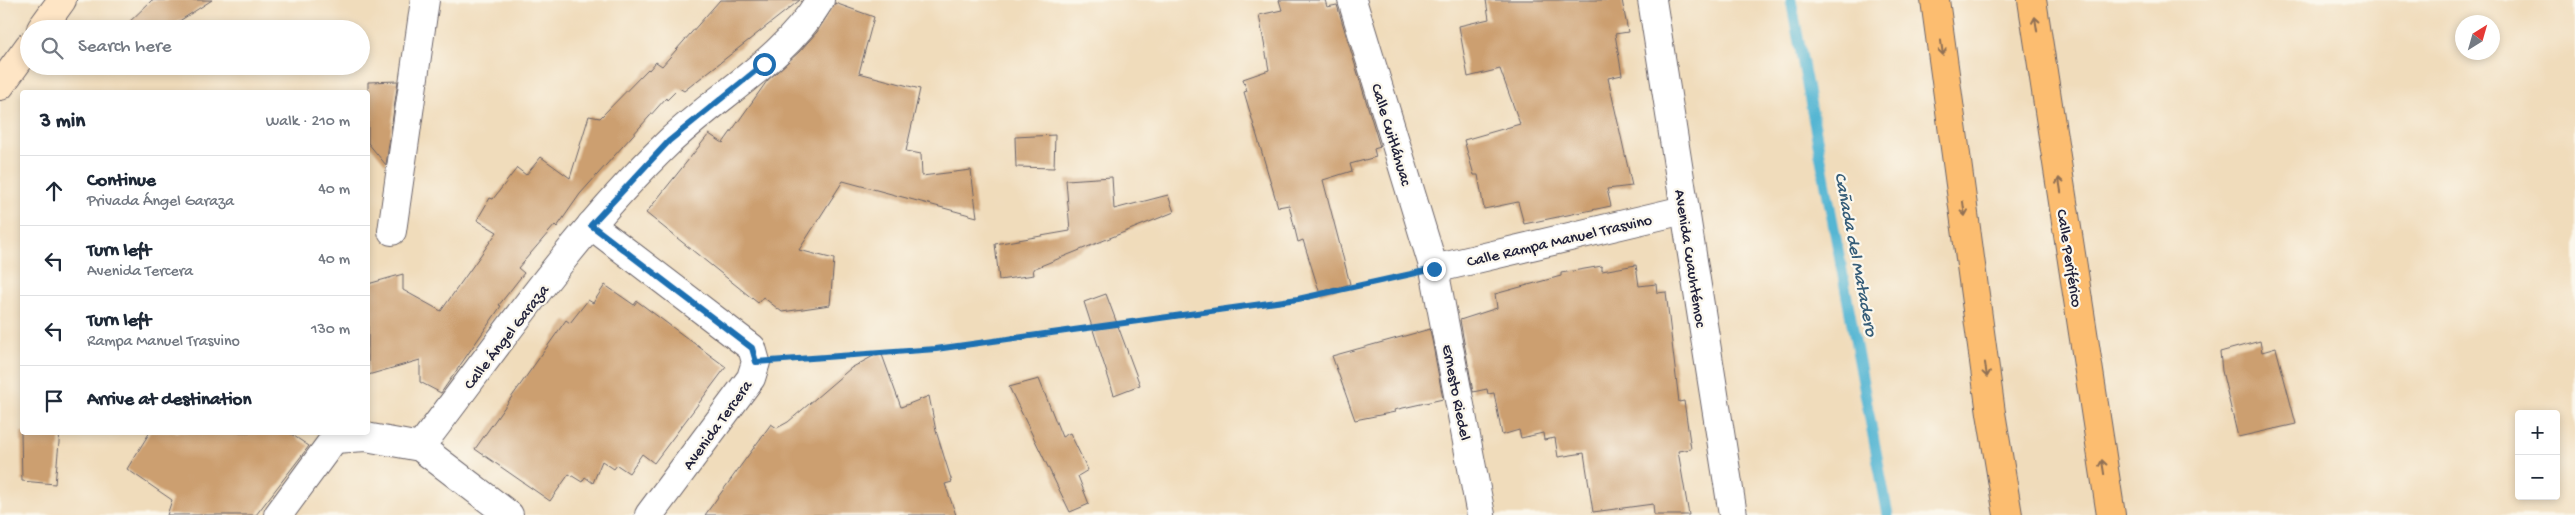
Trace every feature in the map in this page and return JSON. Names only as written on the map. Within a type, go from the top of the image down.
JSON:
[{"type":"highway","points":[[1935,0],[1991,414],[2008,515]]},
{"type":"highway","name":"Calle Periférico","points":[[2032,0],[2111,515]]},
{"type":"street","points":[[48,20],[62,0]]},
{"type":"street","points":[[392,231],[425,0]]},
{"type":"street","name":"Calle Ángel Garaza","points":[[420,447],[591,225],[669,141],[764,64],[806,23],[820,0]]},
{"type":"street","name":"Calle Cuitláhuac","points":[[1352,0],[1434,269]]},
{"type":"street","name":"Avenida Cuauhtémoc","points":[[1652,0],[1732,515]]},
{"type":"street","points":[[0,86],[20,58]]},
{"type":"street","name":"Calle Rampa Manuel Trasvino","points":[[1434,269],[1684,210]]},
{"type":"street","name":"Avenida Tercera","points":[[591,225],[752,348],[756,362],[751,378],[649,515]]},
{"type":"street","name":"Ernesto Riedel","points":[[1434,269],[1481,515]]},
{"type":"street","points":[[278,515],[332,436],[366,437],[420,447],[509,515]]},
{"type":"path","points":[[756,362],[936,349],[1298,299],[1434,269]]},
{"type":"building","points":[[152,0],[212,0],[181,20],[131,20]]},
{"type":"building","points":[[720,0],[800,0],[684,91],[679,88],[667,100],[666,98],[580,194],[557,227],[555,225],[518,268],[524,273],[499,305],[501,306],[441,393],[420,382],[420,360],[370,374],[370,283],[403,274],[403,290],[441,311],[497,232],[477,220],[490,198],[493,199],[517,168],[526,175],[541,157],[570,178],[589,116],[600,118],[656,62],[662,66]]},
{"type":"building","points":[[1279,0],[1325,0],[1327,7],[1337,5],[1380,147],[1374,149],[1376,157],[1350,164],[1352,171],[1323,180],[1350,284],[1320,294],[1303,240],[1298,242],[1289,205],[1278,207],[1244,92],[1247,91],[1243,79],[1269,70],[1259,15],[1282,10]]},
{"type":"building","points":[[1486,0],[1622,0],[1628,32],[1615,34],[1622,75],[1608,78],[1632,186],[1607,189],[1611,206],[1524,224],[1518,202],[1484,209],[1478,175],[1474,175],[1464,140],[1520,124],[1500,69],[1468,77],[1459,26],[1489,19]]},
{"type":"building","points":[[835,3],[874,17],[859,73],[920,89],[906,151],[921,154],[922,176],[971,170],[977,217],[843,181],[799,250],[834,259],[830,305],[782,312],[763,297],[758,303],[646,213],[709,134],[723,143],[767,81],[799,52],[817,32]]},
{"type":"building","points":[[398,81],[386,165],[370,145],[370,90],[368,90],[368,82]]},
{"type":"building","points":[[1055,135],[1054,168],[1016,167],[1015,137]]},
{"type":"building","points":[[1112,177],[1114,209],[1168,195],[1174,212],[1033,269],[1034,275],[999,280],[995,244],[1070,231],[1066,180]]},
{"type":"building","points":[[1636,265],[1639,286],[1656,284],[1657,293],[1666,292],[1679,402],[1684,401],[1691,449],[1678,451],[1689,515],[1654,515],[1653,504],[1593,512],[1584,453],[1558,457],[1555,438],[1544,440],[1543,433],[1521,438],[1519,430],[1502,435],[1494,393],[1488,394],[1487,389],[1473,392],[1460,320],[1497,308],[1495,294],[1561,276],[1561,273],[1602,266],[1602,271]]},
{"type":"building","points":[[605,285],[634,305],[637,301],[726,367],[654,463],[642,454],[629,473],[617,465],[614,469],[602,461],[593,483],[585,477],[582,482],[569,474],[550,501],[475,449],[566,320],[570,323],[588,300],[593,303]]},
{"type":"building","points":[[1106,294],[1140,385],[1114,395],[1084,302]]},
{"type":"building","points":[[1430,329],[1443,399],[1394,410],[1395,412],[1355,420],[1332,356]]},
{"type":"building","points":[[2260,341],[2262,352],[2276,348],[2296,424],[2238,437],[2222,371],[2220,352]]},
{"type":"building","points":[[881,352],[901,407],[929,396],[936,431],[952,482],[945,484],[956,515],[705,515],[771,424],[777,428],[788,422],[851,368]]},
{"type":"building","points":[[1039,379],[1062,437],[1070,433],[1088,470],[1078,476],[1089,504],[1070,512],[1009,387]]},
{"type":"building","points":[[21,435],[60,435],[55,484],[22,481]]},
{"type":"building","points":[[148,435],[292,435],[309,446],[256,515],[167,515],[172,500],[127,469]]},
{"type":"waterway","name":"Cañada del Matadero","points":[[1791,0],[1888,515]]},
{"type":"route","points":[[764,64],[669,141],[591,225],[752,348],[756,362],[936,349],[1298,299],[1434,269]]}]
